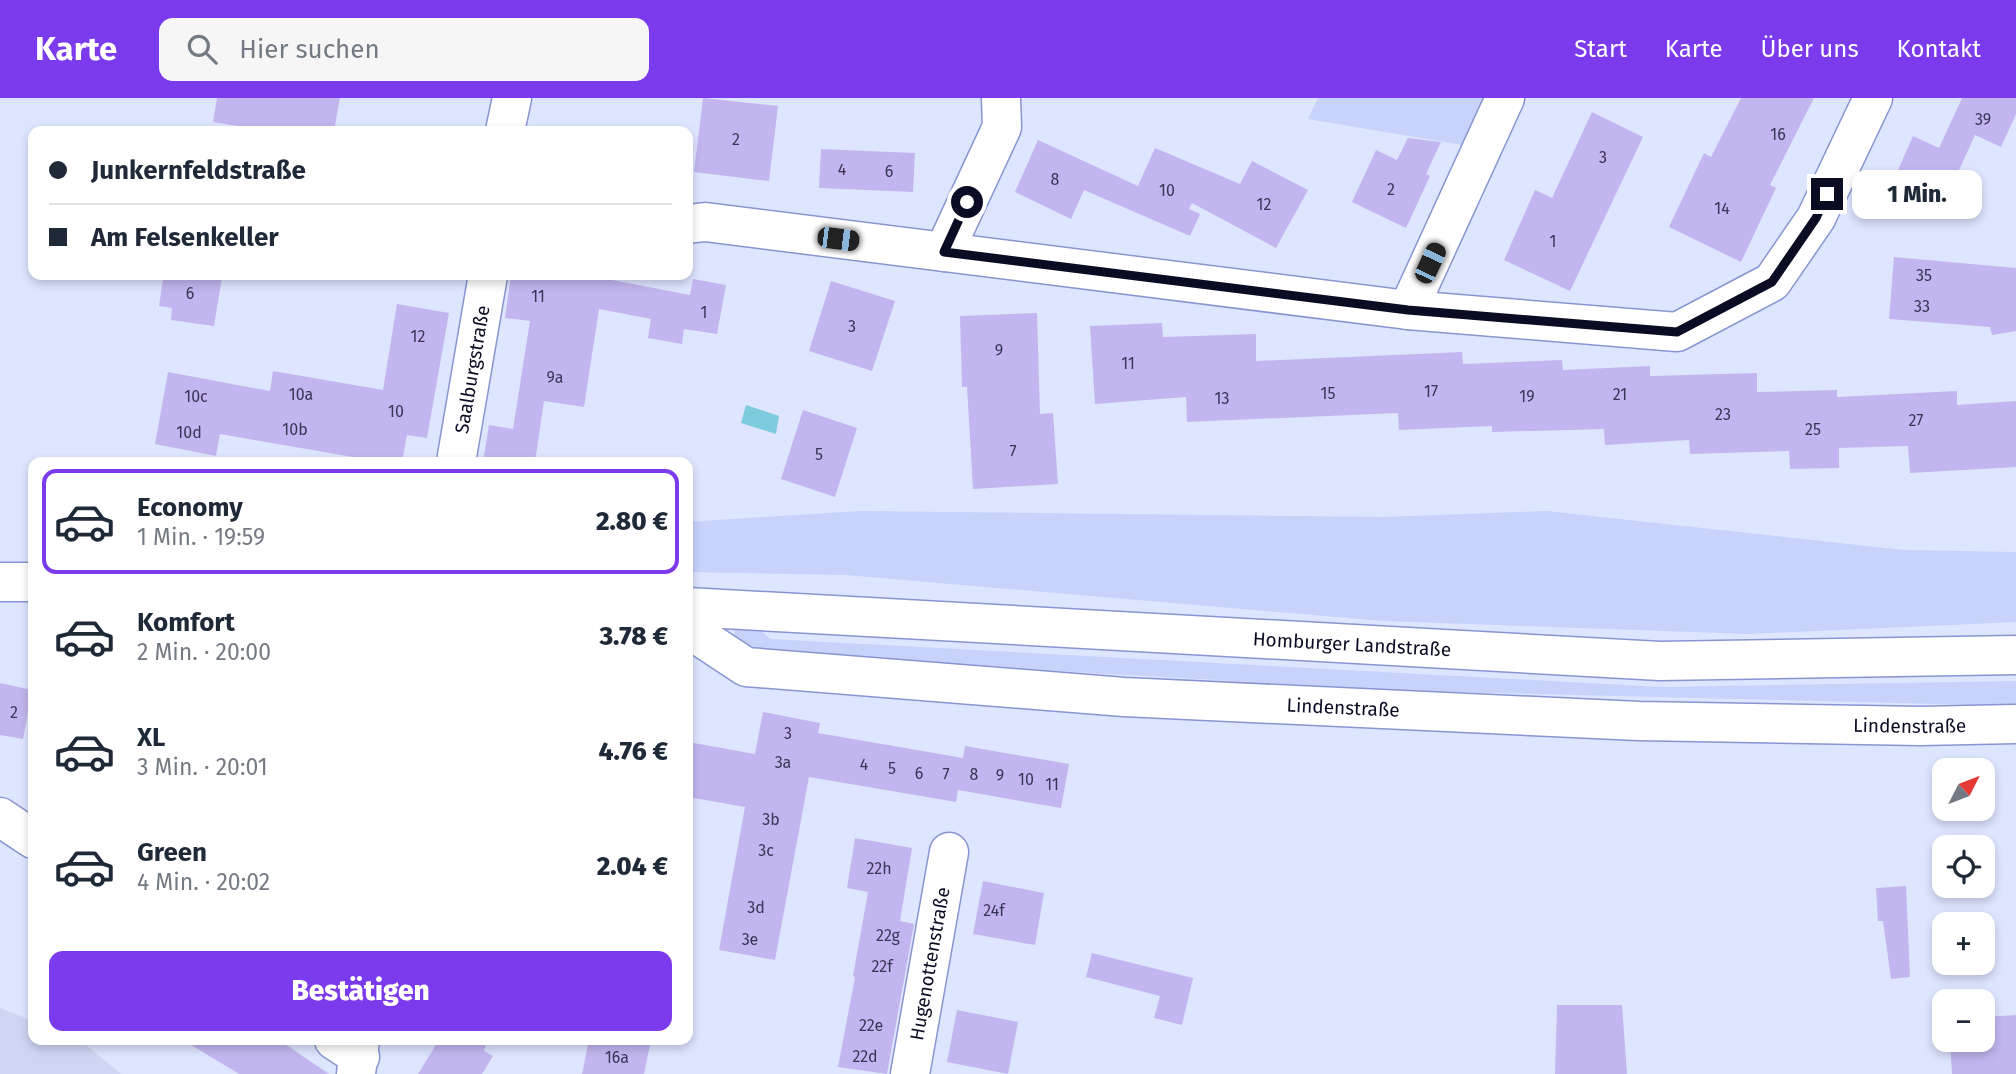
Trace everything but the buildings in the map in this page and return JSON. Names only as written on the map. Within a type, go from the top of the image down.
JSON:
[{"type":"street","points":[[506,126],[512,98]]},
{"type":"street","points":[[944,252],[1002,127],[1001,98]]},
{"type":"street","points":[[1408,310],[1505,98]]},
{"type":"street","points":[[693,223],[705,222],[1408,310],[1677,332],[1772,282],[1816,218],[1872,98]]},
{"type":"street","name":"Saalburgstraße","points":[[457,457],[487,280]]},
{"type":"street","points":[[0,582],[28,582]]},
{"type":"street","name":"Homburger Landstraße","points":[[693,607],[1660,661],[2016,655]]},
{"type":"street","name":"Lindenstraße","points":[[693,630],[746,667],[1124,697],[1639,721],[1920,726],[2016,724]]},
{"type":"street","points":[[0,817],[28,836]]},
{"type":"street","name":"Hugenottenstraße","points":[[909,1074],[949,852]]},
{"type":"shaded area","points":[[1318,98],[1483,98],[1463,145],[1308,119]]},
{"type":"shaded area","points":[[746,405],[779,416],[776,434],[741,423]]},
{"type":"shaded area","points":[[859,511],[1383,517],[1546,511],[1904,550],[2016,552],[2016,622],[1749,634],[1384,621],[846,575],[693,572],[693,522]]},
{"type":"shaded area","points":[[734,628],[760,630],[770,639],[1662,687],[2016,681],[2016,706],[1414,691],[769,655],[736,644]]},
{"type":"shaded area","points":[[0,1008],[28,1019],[28,1045],[86,1045],[121,1074],[0,1074]]},
{"type":"route","points":[[967,202],[944,252],[1408,310],[1677,332],[1772,282],[1816,218],[1827,194]]}]
